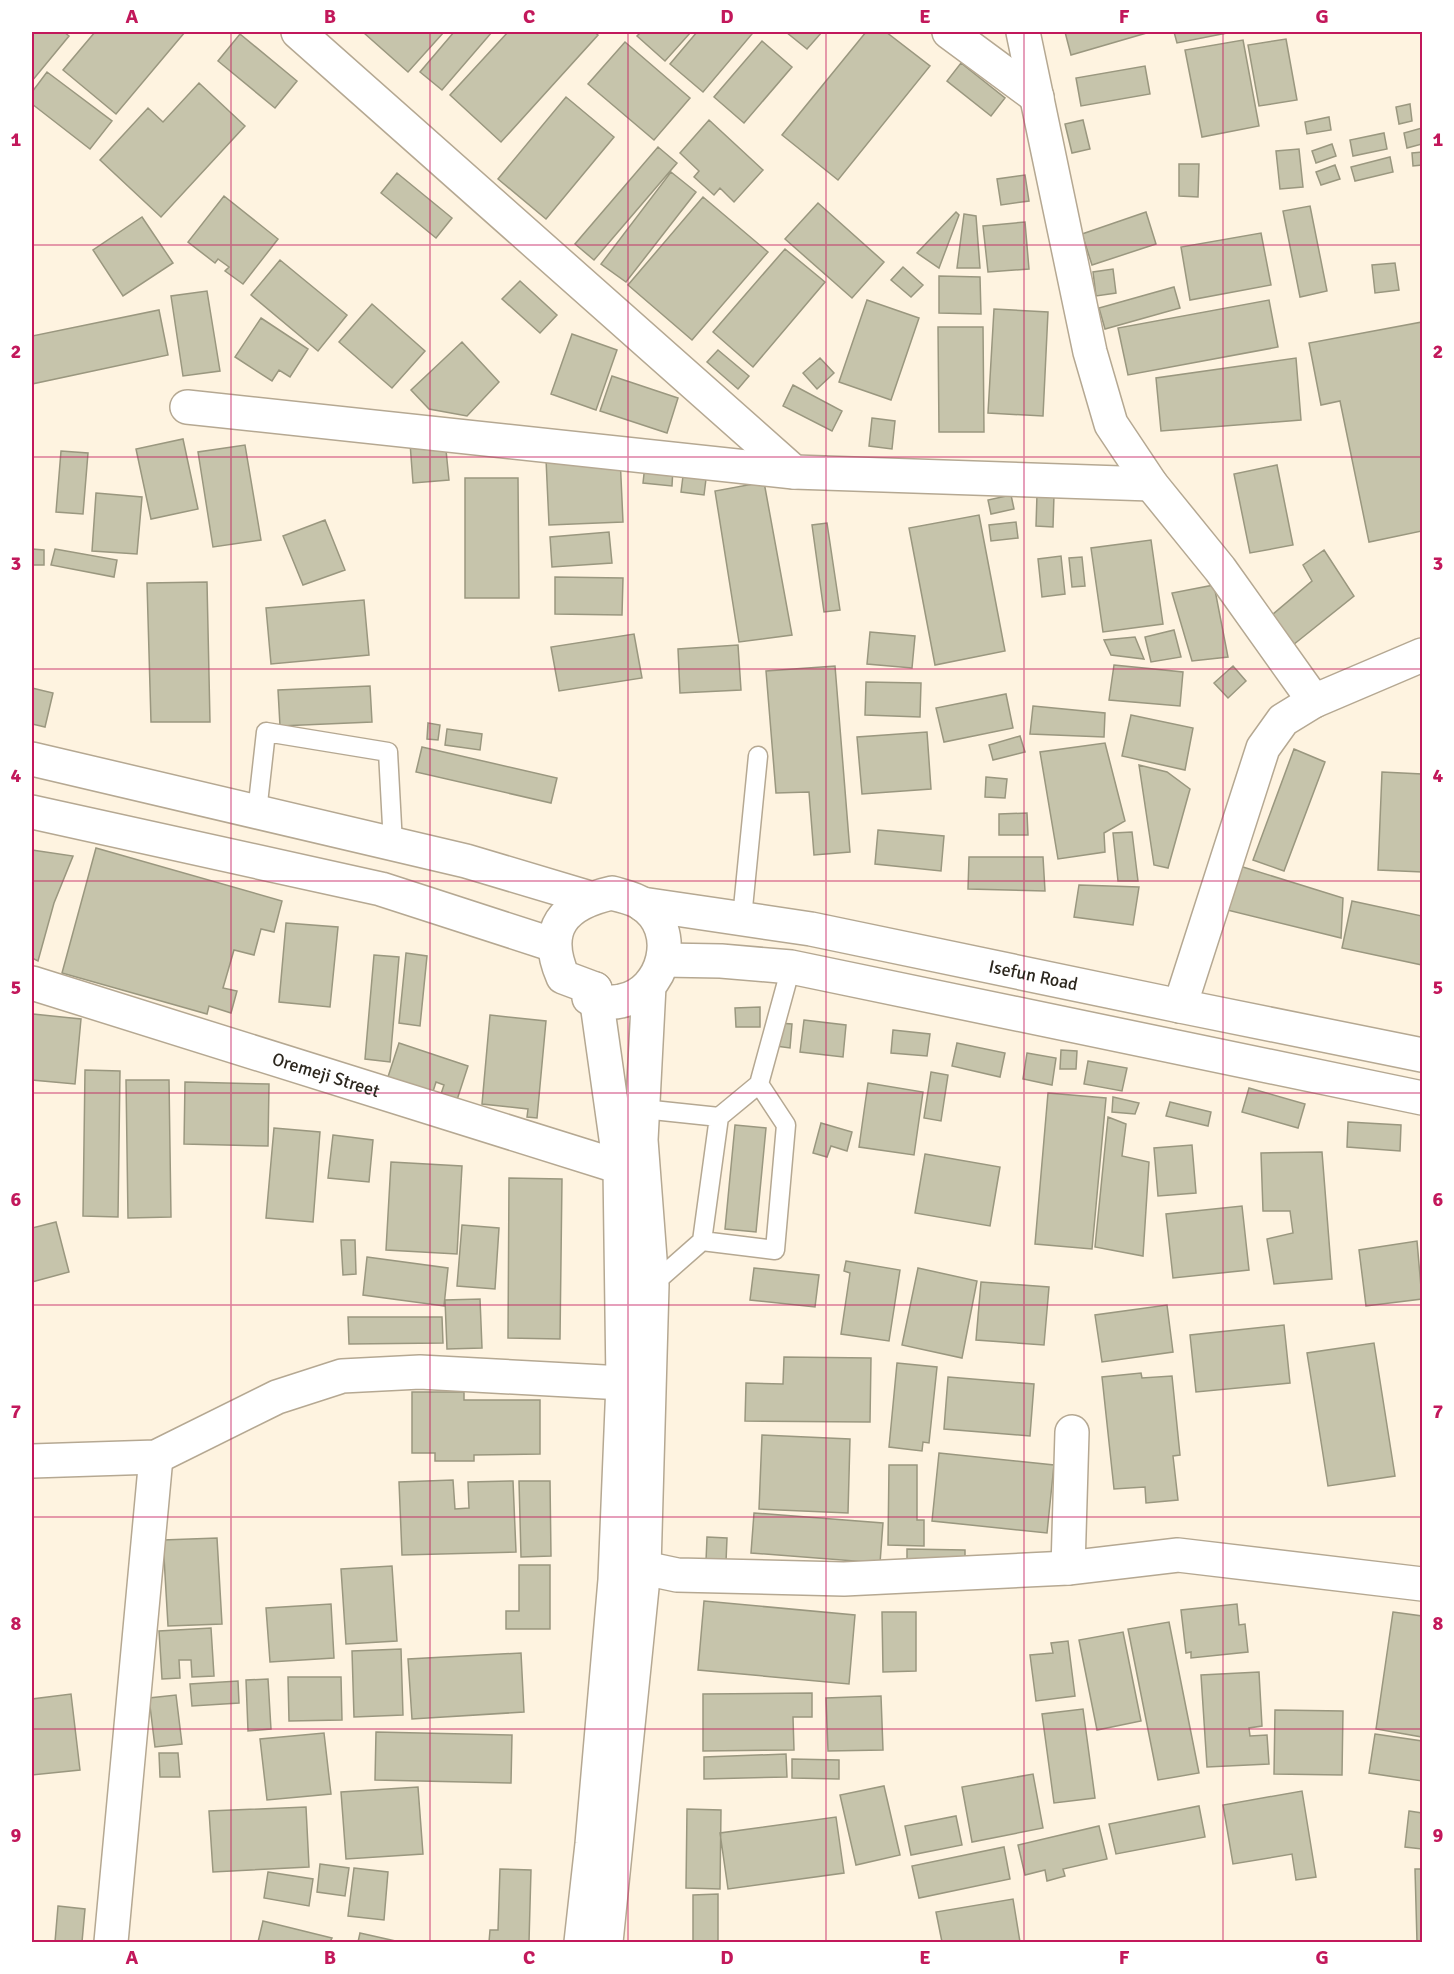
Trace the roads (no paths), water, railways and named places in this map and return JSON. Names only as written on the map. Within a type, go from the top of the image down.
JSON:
[{"type":"street","points":[[297,32],[794,472]]},
{"type":"street","points":[[949,32],[1037,97]]},
{"type":"street","points":[[1023,32],[1090,352],[1111,424],[1151,484],[1220,569],[1314,701]]},
{"type":"street","points":[[187,407],[794,472],[1151,484]]},
{"type":"street","points":[[1180,1006],[1263,748],[1283,720],[1314,701],[1422,655]]},
{"type":"street","points":[[32,759],[466,861],[590,898]]},
{"type":"street","points":[[32,812],[381,889],[554,945]]},
{"type":"street","points":[[595,989],[563,977],[556,961],[554,945],[556,928],[565,915],[590,898],[612,893],[642,904],[655,917],[662,931],[665,945],[656,973],[641,1140],[652,1285],[644,1568],[606,1942]]},
{"type":"street","name":"Isefun Road","points":[[642,904],[811,929],[1422,1055]]},
{"type":"street","points":[[595,989],[589,998],[605,1002],[621,1001],[636,996],[656,973],[721,961],[791,967],[1422,1098]]},
{"type":"street","name":"Oremeji Street","points":[[32,983],[620,1167]]},
{"type":"street","points":[[581,1942],[615,1580],[623,1383],[620,1167],[595,989]]},
{"type":"street","points":[[32,1461],[156,1457],[277,1397],[342,1376],[420,1372],[623,1383]]},
{"type":"street","points":[[1068,1568],[1072,1432]]},
{"type":"street","points":[[111,1942],[156,1457]]},
{"type":"street","points":[[644,1568],[678,1575],[844,1579],[1068,1568],[1178,1555],[1422,1584]]},
{"type":"lane","points":[[257,812],[266,732],[388,752],[393,844]]},
{"type":"lane","points":[[742,918],[758,756]]},
{"type":"lane","points":[[652,1285],[702,1241],[719,1117],[759,1084],[791,967]]},
{"type":"lane","points":[[702,1241],[775,1250],[786,1125],[759,1084]]},
{"type":"lane","points":[[643,1109],[719,1117]]}]
